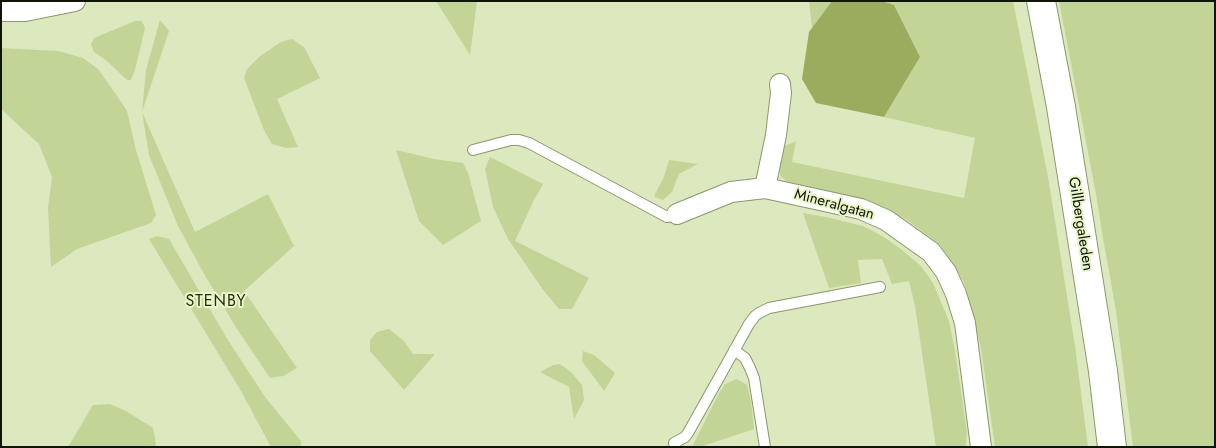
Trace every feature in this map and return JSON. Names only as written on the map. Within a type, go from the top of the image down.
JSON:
[{"type":"main road","name":"Gillbergaleden","points":[[1041,1],[1061,107],[1103,371],[1112,447]]},
{"type":"street","points":[[1,11],[25,11],[75,1]]},
{"type":"street","points":[[765,188],[776,135],[781,93],[780,84]]},
{"type":"street","name":"Mineralgatan","points":[[677,214],[731,192],[765,188],[861,210],[886,220],[931,252],[946,272],[956,294],[965,323],[981,447]]},
{"type":"lane","points":[[473,150],[511,140],[529,143],[667,217],[677,214]]},
{"type":"lane","points":[[675,447],[674,443],[685,437],[688,433],[755,316],[769,308],[880,287]]},
{"type":"lane","points":[[734,350],[745,358],[754,378],[765,447]]},
{"type":"green space","points":[[436,1],[477,1],[470,55]]},
{"type":"green space","points":[[809,1],[832,1],[812,28]]},
{"type":"green space","points":[[832,1],[882,1],[894,5],[920,57],[884,117],[816,103],[802,79],[809,32]]},
{"type":"green space","points":[[882,1],[1013,1],[1048,177],[1075,346],[1088,447],[995,447],[981,348],[964,282],[940,245],[907,220],[867,200],[789,184],[780,175],[779,157],[785,146],[796,141],[792,162],[964,198],[975,138],[884,117],[920,57],[894,5]]},
{"type":"green space","points":[[1059,1],[1215,1],[1215,447],[1133,447],[1116,311]]},
{"type":"green space","points":[[160,20],[169,31],[142,112],[146,70]]},
{"type":"green space","points":[[135,21],[142,21],[145,28],[135,70],[131,80],[127,80],[107,61],[94,52],[91,44],[94,38]]},
{"type":"green space","points":[[292,39],[304,47],[320,78],[277,99],[298,147],[286,148],[272,144],[264,130],[244,78],[247,69],[259,57],[281,42]]},
{"type":"green space","points":[[1,48],[58,51],[83,58],[98,69],[127,111],[136,150],[156,215],[151,223],[77,249],[51,267],[48,208],[52,177],[39,144],[1,109]]},
{"type":"green space","points":[[142,112],[195,232],[268,194],[294,246],[244,291],[297,368],[283,376],[270,378],[237,329],[178,226],[149,155]]},
{"type":"green space","points":[[396,150],[434,159],[463,163],[468,173],[481,221],[443,245],[419,221]]},
{"type":"green space","points":[[490,157],[543,184],[515,241],[589,278],[572,309],[559,309],[544,291],[508,239],[493,207],[485,169]]},
{"type":"green space","points":[[669,160],[698,164],[679,174],[672,192],[663,200],[655,197],[655,194],[664,177]]},
{"type":"green space","points":[[803,213],[863,226],[884,237],[921,266],[933,283],[949,321],[967,432],[966,447],[936,447],[915,306],[909,281],[892,284],[882,259],[858,260],[861,283],[829,288]]},
{"type":"green space","points":[[157,236],[169,239],[226,337],[265,397],[301,441],[301,447],[271,447],[241,391],[149,239]]},
{"type":"green space","points":[[389,329],[404,341],[413,354],[435,354],[404,390],[370,351],[370,340],[377,332]]},
{"type":"green space","points":[[583,351],[594,355],[615,373],[604,391],[582,361]]},
{"type":"green space","points":[[560,364],[571,372],[582,385],[584,400],[574,419],[569,387],[540,372],[553,365]]},
{"type":"green space","points":[[737,379],[747,385],[754,429],[700,447],[692,447],[725,384]]},
{"type":"green space","points":[[110,404],[126,411],[153,428],[155,447],[68,447],[93,405]]},
{"type":"district","name":"STENBY","points":[[216,302]]}]
